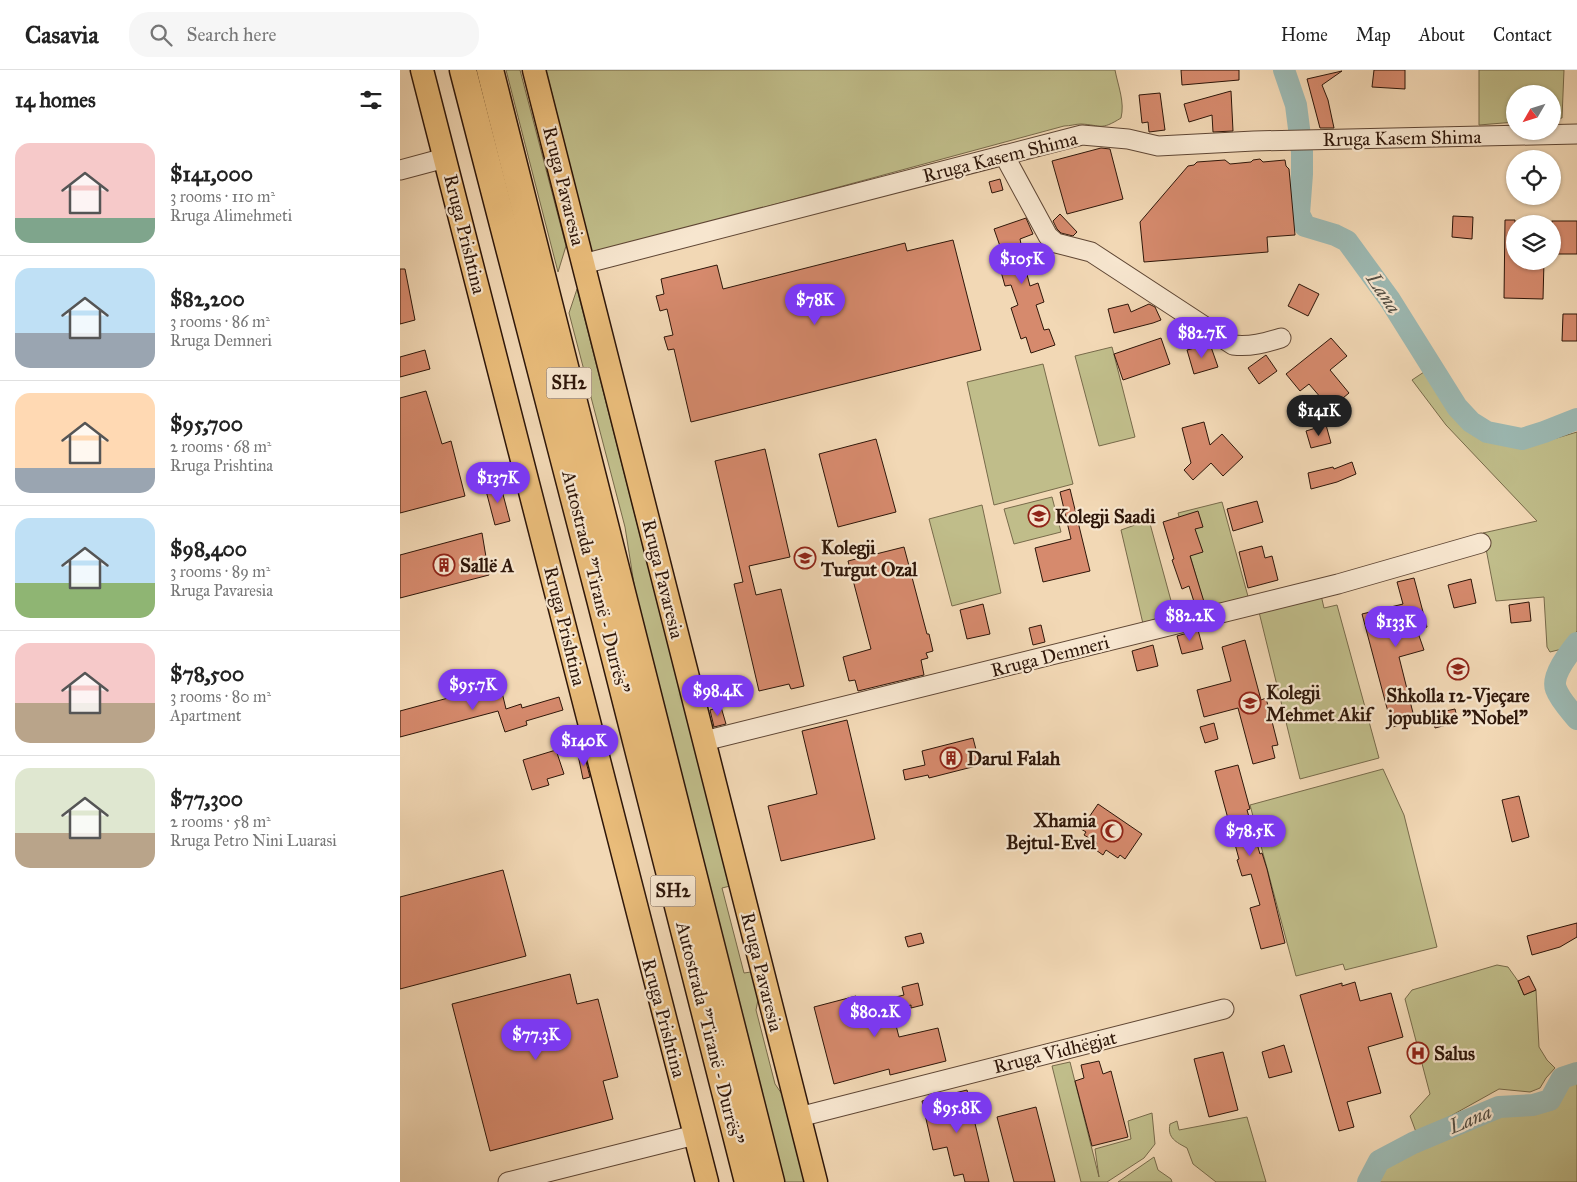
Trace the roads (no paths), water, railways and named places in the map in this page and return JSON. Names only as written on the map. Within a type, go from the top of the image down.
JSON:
[{"type":"highway","name":"Autostrada \"Tiranë - Durrës\"","points":[[464,70],[503,173],[618,574],[771,1182]]},
{"type":"highway","name":"Autostrada \"Tiranë - Durrës\"","points":[[490,70],[499,108],[503,173],[600,599],[748,1182]]},
{"type":"highway","points":[[499,108],[501,101],[500,70]]},
{"type":"main road","name":"Rruga Prishtina","points":[[422,70],[707,1182]]},
{"type":"main road","name":"Rruga Pavaresia","points":[[534,70],[816,1182]]},
{"type":"street","name":"Rruga Kasem Shima","points":[[583,264],[1082,135],[1128,139],[1158,146],[1254,141],[1577,134]]},
{"type":"street","points":[[1004,155],[1048,236],[1056,242],[1091,252],[1233,345],[1252,345],[1281,338]]},
{"type":"street","points":[[400,170],[445,158]]},
{"type":"street","name":"Rruga Demneri","points":[[704,741],[1338,584],[1481,543]]},
{"type":"street","name":"Rruga Vidhëgjat","points":[[799,1117],[1224,1009]]},
{"type":"street","points":[[508,1182],[695,1135]]},
{"type":"waterway","name":"Lana","points":[[1284,70],[1296,105],[1302,152],[1299,214],[1305,226],[1335,235],[1347,241],[1390,300],[1457,407],[1471,422],[1487,432],[1522,439],[1577,419]]},
{"type":"waterway","name":"Lana","points":[[1577,643],[1558,671],[1555,684],[1565,705],[1577,719]]},
{"type":"waterway","name":"Lana","points":[[1368,1182],[1379,1161],[1413,1143],[1499,1107],[1533,1105],[1550,1100],[1562,1078],[1577,1073]]},
{"type":"place","name":"Kolegji Saadi","points":[[1039,516]]},
{"type":"place","name":"Kolegji Turgut Ozal","points":[[805,558]]},
{"type":"place","name":"Sallë A","points":[[444,565]]},
{"type":"place","name":"Shkolla 12-Vjeçare jopublike \"Nobel\"","points":[[1458,669]]},
{"type":"place","name":"Kolegji Mehmet Akif","points":[[1250,703]]},
{"type":"place","name":"Darul Falah","points":[[951,758]]},
{"type":"place","name":"Xhamia Bejtul-Evel","points":[[1112,831]]},
{"type":"place","name":"Salus","points":[[1418,1053]]}]
